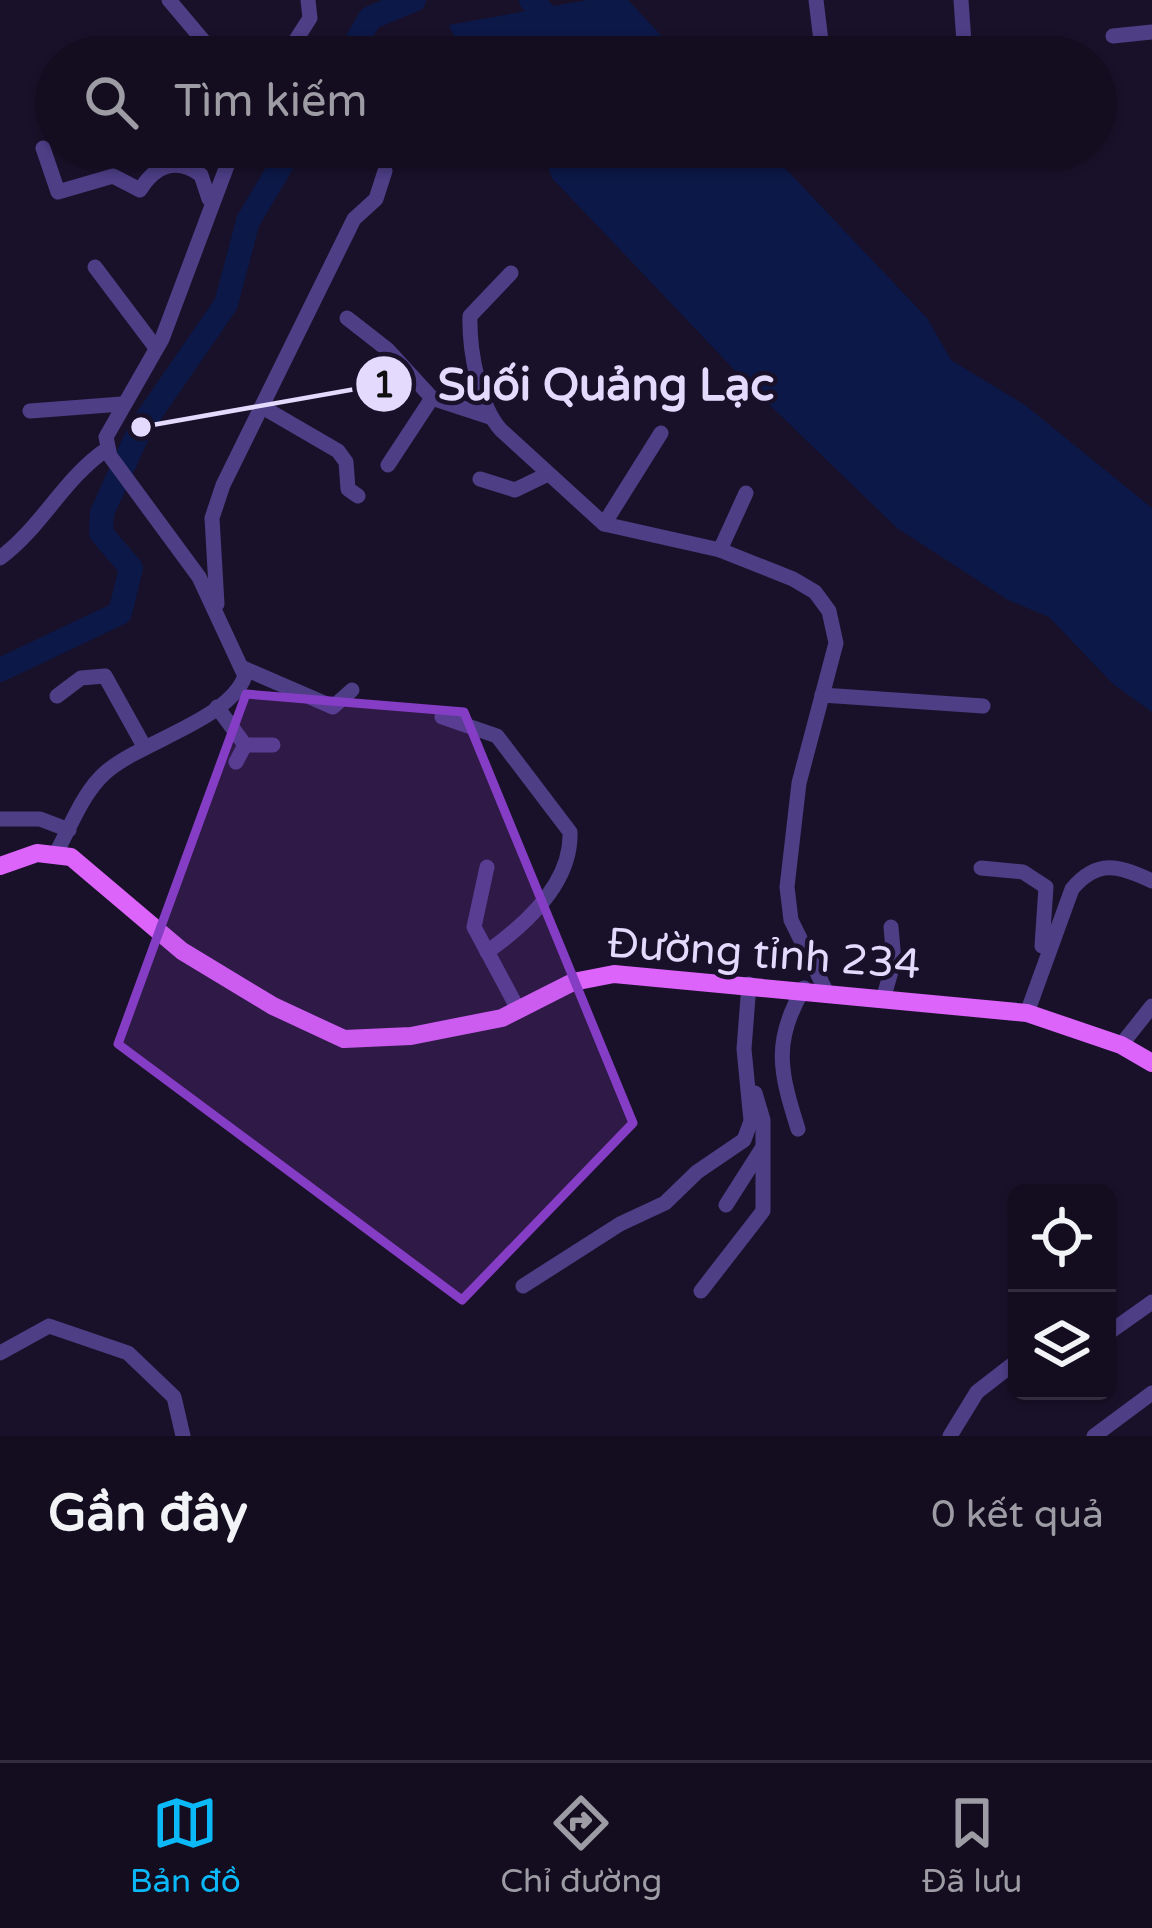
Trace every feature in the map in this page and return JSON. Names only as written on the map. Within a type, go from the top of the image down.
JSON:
[{"type":"main road","name":"Đường tỉnh 234","points":[[56,853],[82,863],[182,951],[334,1036],[425,1034],[519,1011],[555,989],[601,975],[804,988],[1027,1013],[1121,1045],[1152,1064]]},
{"type":"main road","points":[[0,866],[56,853]]},
{"type":"street","points":[[169,0],[199,36]]},
{"type":"street","points":[[298,36],[310,17],[308,0]]},
{"type":"street","points":[[816,0],[820,36]]},
{"type":"street","points":[[961,0],[964,36]]},
{"type":"street","points":[[1112,36],[1152,32]]},
{"type":"street","points":[[50,168],[58,192],[113,176],[140,190],[160,168]]},
{"type":"street","points":[[187,168],[201,175],[209,202]]},
{"type":"street","points":[[56,853],[95,783],[240,689],[243,668],[218,609],[108,453],[109,425],[156,348],[224,168]]},
{"type":"street","points":[[218,609],[212,518],[223,484],[354,219],[376,199],[385,171]]},
{"type":"street","points":[[95,267],[156,348]]},
{"type":"street","points":[[490,417],[469,339],[470,316],[511,273]]},
{"type":"street","points":[[346,317],[388,350],[432,398],[490,417],[604,524],[720,550],[815,592],[834,625],[836,643],[799,783],[787,887],[791,920],[826,991]]},
{"type":"street","points":[[388,465],[432,398]]},
{"type":"street","points":[[30,411],[122,404]]},
{"type":"street","points":[[264,408],[338,452],[346,462],[348,489],[358,496]]},
{"type":"street","points":[[604,524],[661,433]]},
{"type":"street","points":[[0,558],[40,524],[86,464],[108,453]]},
{"type":"street","points":[[480,478],[515,490],[548,475]]},
{"type":"street","points":[[720,550],[746,493]]},
{"type":"street","points":[[243,668],[333,706],[352,690]]},
{"type":"street","points":[[57,696],[81,678],[105,676],[146,748]]},
{"type":"street","points":[[822,695],[983,706]]},
{"type":"street","points":[[217,707],[245,745]]},
{"type":"street","points":[[442,717],[497,736],[570,832],[569,850],[550,892],[530,918],[488,952]]},
{"type":"street","points":[[245,745],[273,745]]},
{"type":"street","points":[[236,762],[245,745]]},
{"type":"street","points":[[0,819],[40,819],[69,830]]},
{"type":"street","points":[[487,867],[474,918],[519,1011]]},
{"type":"street","points":[[1027,1013],[1039,967],[1072,889],[1085,873],[1113,867],[1152,881]]},
{"type":"street","points":[[981,868],[1023,872],[1046,886],[1039,967]]},
{"type":"street","points":[[884,996],[894,961],[892,927]]},
{"type":"street","points":[[523,1286],[620,1224],[665,1203],[697,1172],[744,1140],[751,1121],[749,984]]},
{"type":"street","points":[[798,1129],[785,1084],[782,1029],[804,988]]},
{"type":"street","points":[[1121,1045],[1152,1006]]},
{"type":"street","points":[[701,1291],[760,1220],[764,1120],[747,1074]]},
{"type":"street","points":[[726,1205],[754,1167],[764,1142]]},
{"type":"street","points":[[1116,1328],[1152,1303]]},
{"type":"street","points":[[0,1353],[49,1326],[118,1348],[174,1397],[183,1436]]},
{"type":"street","points":[[950,1436],[977,1392],[1008,1368]]},
{"type":"street","points":[[1094,1436],[1152,1393]]},
{"type":"highlighted area","points":[[246,694],[464,712],[633,1123],[462,1300],[118,1044]]},
{"type":"shaded area","points":[[587,0],[628,0],[661,36],[454,36],[449,25]]},
{"type":"shaded area","points":[[548,168],[785,168],[927,318],[951,360],[1025,405],[1152,508],[1152,712],[1113,684],[1049,617],[1008,600],[897,528],[744,380],[552,178]]},
{"type":"waterway","points":[[360,36],[370,18],[414,0]]},
{"type":"waterway","points":[[531,0],[566,36]]},
{"type":"waterway","points":[[0,670],[120,613],[131,568],[101,533],[102,513],[141,427],[226,304],[248,221],[280,168]]},
{"type":"place","name":"Suối Quảng Lạc","points":[[141,427]]}]
